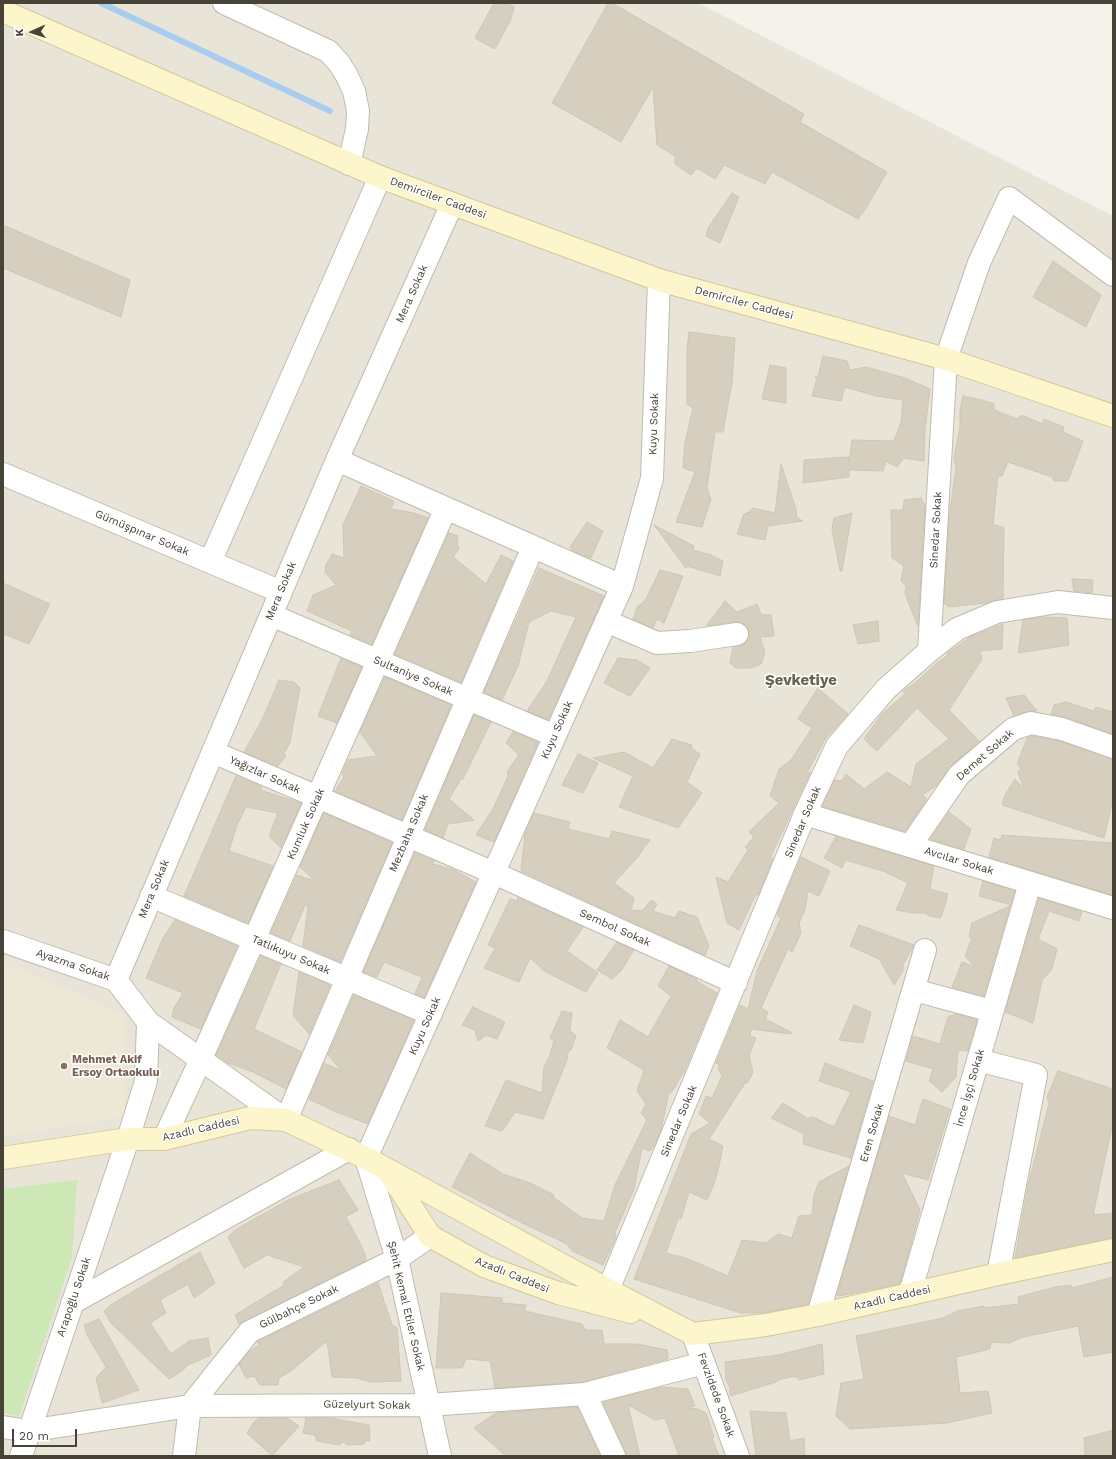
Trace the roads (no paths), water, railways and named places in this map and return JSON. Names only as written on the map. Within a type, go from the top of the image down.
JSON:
[{"type":"street","points":[[224,3],[328,51],[338,63],[346,74],[354,91],[358,111],[357,129],[349,164]]},
{"type":"street","name":"Demirciler Caddesi","points":[[3,11],[380,177],[659,280],[946,359],[1113,416]]},
{"type":"street","points":[[210,562],[380,177]]},
{"type":"street","name":"Sinedar Sokak","points":[[608,1290],[805,814],[837,746],[886,689],[929,650],[946,359],[979,263],[1009,198],[1113,275]]},
{"type":"street","name":"Mera Sokak","points":[[116,980],[337,460],[452,204]]},
{"type":"street","name":"Kuyu Sokak","points":[[357,1154],[431,1014],[622,586],[652,478],[659,280]]},
{"type":"street","points":[[337,460],[622,586]]},
{"type":"street","name":"Gümüşpınar Sokak","points":[[3,474],[280,592]]},
{"type":"street","name":"Kumluk Sokak","points":[[164,1139],[318,798],[446,508]]},
{"type":"street","name":"Mezbaha Sokak","points":[[286,1120],[533,547]]},
{"type":"street","points":[[929,650],[957,629],[997,612],[1058,602],[1113,608]]},
{"type":"street","name":"Sultaniye Sokak","points":[[271,615],[555,736]]},
{"type":"street","points":[[606,621],[657,643],[690,641],[738,634]]},
{"type":"street","name":"Demet Sokak","points":[[910,846],[959,775],[1013,729],[1031,723],[1062,729],[1113,747]]},
{"type":"street","name":"Yağızlar Sokak","points":[[212,752],[494,873]]},
{"type":"street","name":"Avcılar Sokak","points":[[805,814],[1113,908]]},
{"type":"street","name":"Sembol Sokak","points":[[494,873],[736,983]]},
{"type":"street","name":"İnce İşçi Sokak","points":[[910,1294],[1030,883]]},
{"type":"street","name":"Tatlıkuyu Sokak","points":[[151,896],[431,1014]]},
{"type":"street","name":"Ayazma Sokak","points":[[3,941],[116,980],[148,1022],[200,1061],[286,1120]]},
{"type":"street","name":"Eren Sokak","points":[[818,1315],[925,950]]},
{"type":"street","points":[[914,990],[992,1011]]},
{"type":"street","points":[[128,1139],[146,1081],[148,1022]]},
{"type":"street","points":[[978,1060],[1036,1075],[998,1274]]},
{"type":"street","name":"Azadlı Caddesi","points":[[3,1158],[128,1139],[164,1139],[250,1118],[286,1120],[357,1154],[608,1290],[694,1334],[766,1325],[818,1315],[998,1274],[1113,1250]]},
{"type":"street","name":"Arapoğlu Sokak","points":[[21,1456],[28,1431],[128,1139]]},
{"type":"street","points":[[72,1303],[357,1154]]},
{"type":"street","name":"Şehit Kemal Etiler Sokak","points":[[357,1154],[397,1259],[440,1456]]},
{"type":"street","name":"Azadlı Caddesi","points":[[389,1171],[430,1236],[484,1266],[558,1293],[672,1322]]},
{"type":"street","name":"Gülbahçe Sokak","points":[[190,1406],[249,1332],[397,1259],[430,1236]]},
{"type":"street","name":"Fevzidede Sokak","points":[[694,1334],[738,1456]]},
{"type":"street","name":"Güzelyurt Sokak","points":[[3,1427],[28,1431],[190,1406],[429,1406],[585,1394],[704,1363]]},
{"type":"street","points":[[585,1394],[614,1456]]},
{"type":"street","points":[[184,1456],[190,1406]]},
{"type":"waterway","points":[[101,3],[330,111]]},
{"type":"place","name":"Mehmet Akif Ersoy Ortaokulu","points":[[64,1066]]},
{"type":"district","name":"Şevketiye","points":[[801,681]]}]
